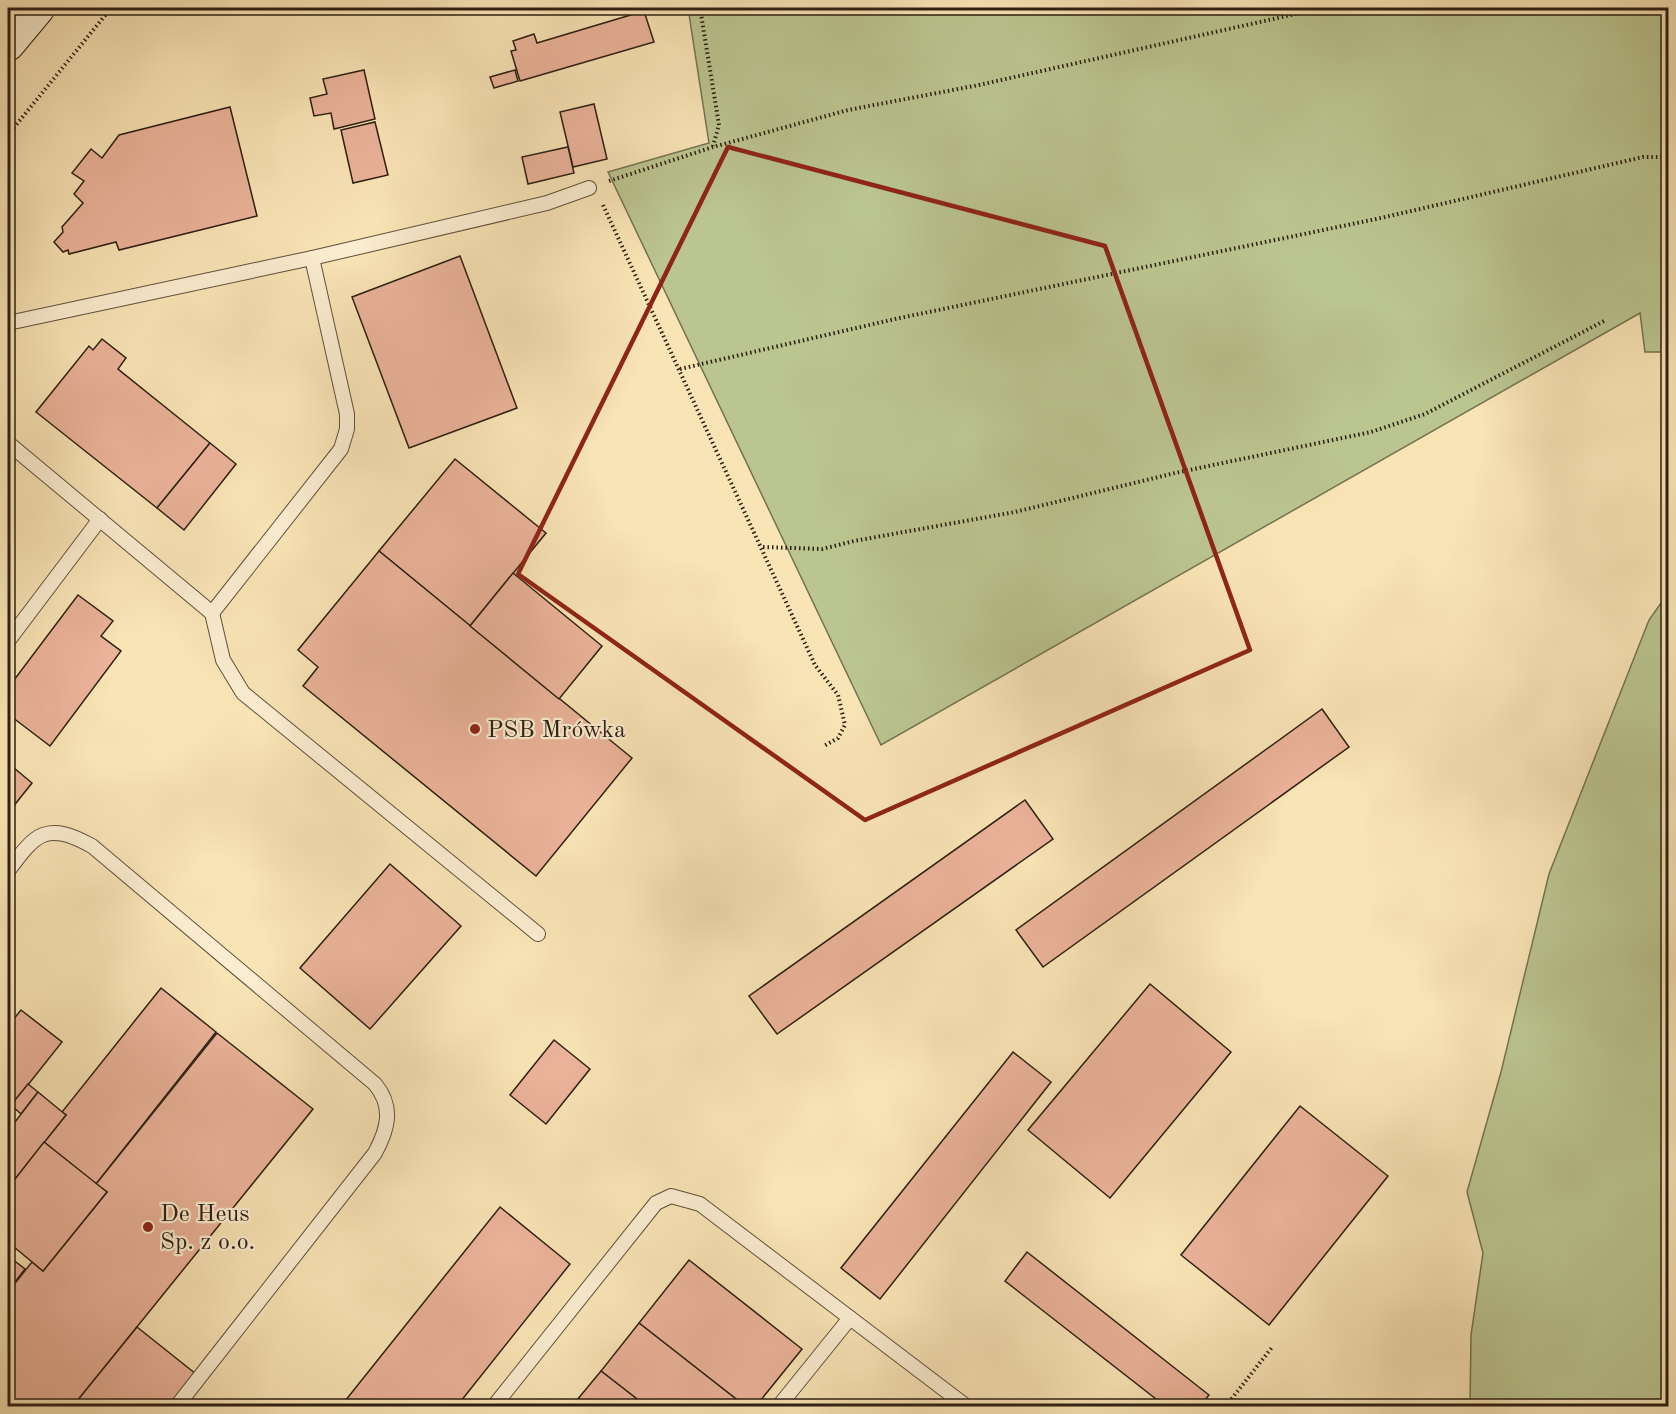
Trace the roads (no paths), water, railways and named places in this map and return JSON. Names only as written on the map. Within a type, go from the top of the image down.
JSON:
[{"type":"street","points":[[8,44],[38,8]]},
{"type":"lane","points":[[8,323],[312,258],[547,203],[589,188]]},
{"type":"lane","points":[[212,612],[342,449],[347,429],[347,414],[312,258]]},
{"type":"lane","points":[[8,443],[212,612],[223,660],[243,693],[538,934]]},
{"type":"lane","points":[[8,641],[100,519]]},
{"type":"lane","points":[[8,871],[30,841],[40,834],[64,832],[92,846],[366,1076],[384,1094],[388,1120],[375,1153],[177,1407]]},
{"type":"lane","points":[[494,1407],[656,1203],[671,1196],[700,1204],[966,1407]]},
{"type":"lane","points":[[779,1407],[850,1318]]},
{"type":"place","name":"PSB Mrówka","points":[[475,729]]},
{"type":"place","name":"De Heus Sp. z o.o.","points":[[148,1227]]}]
